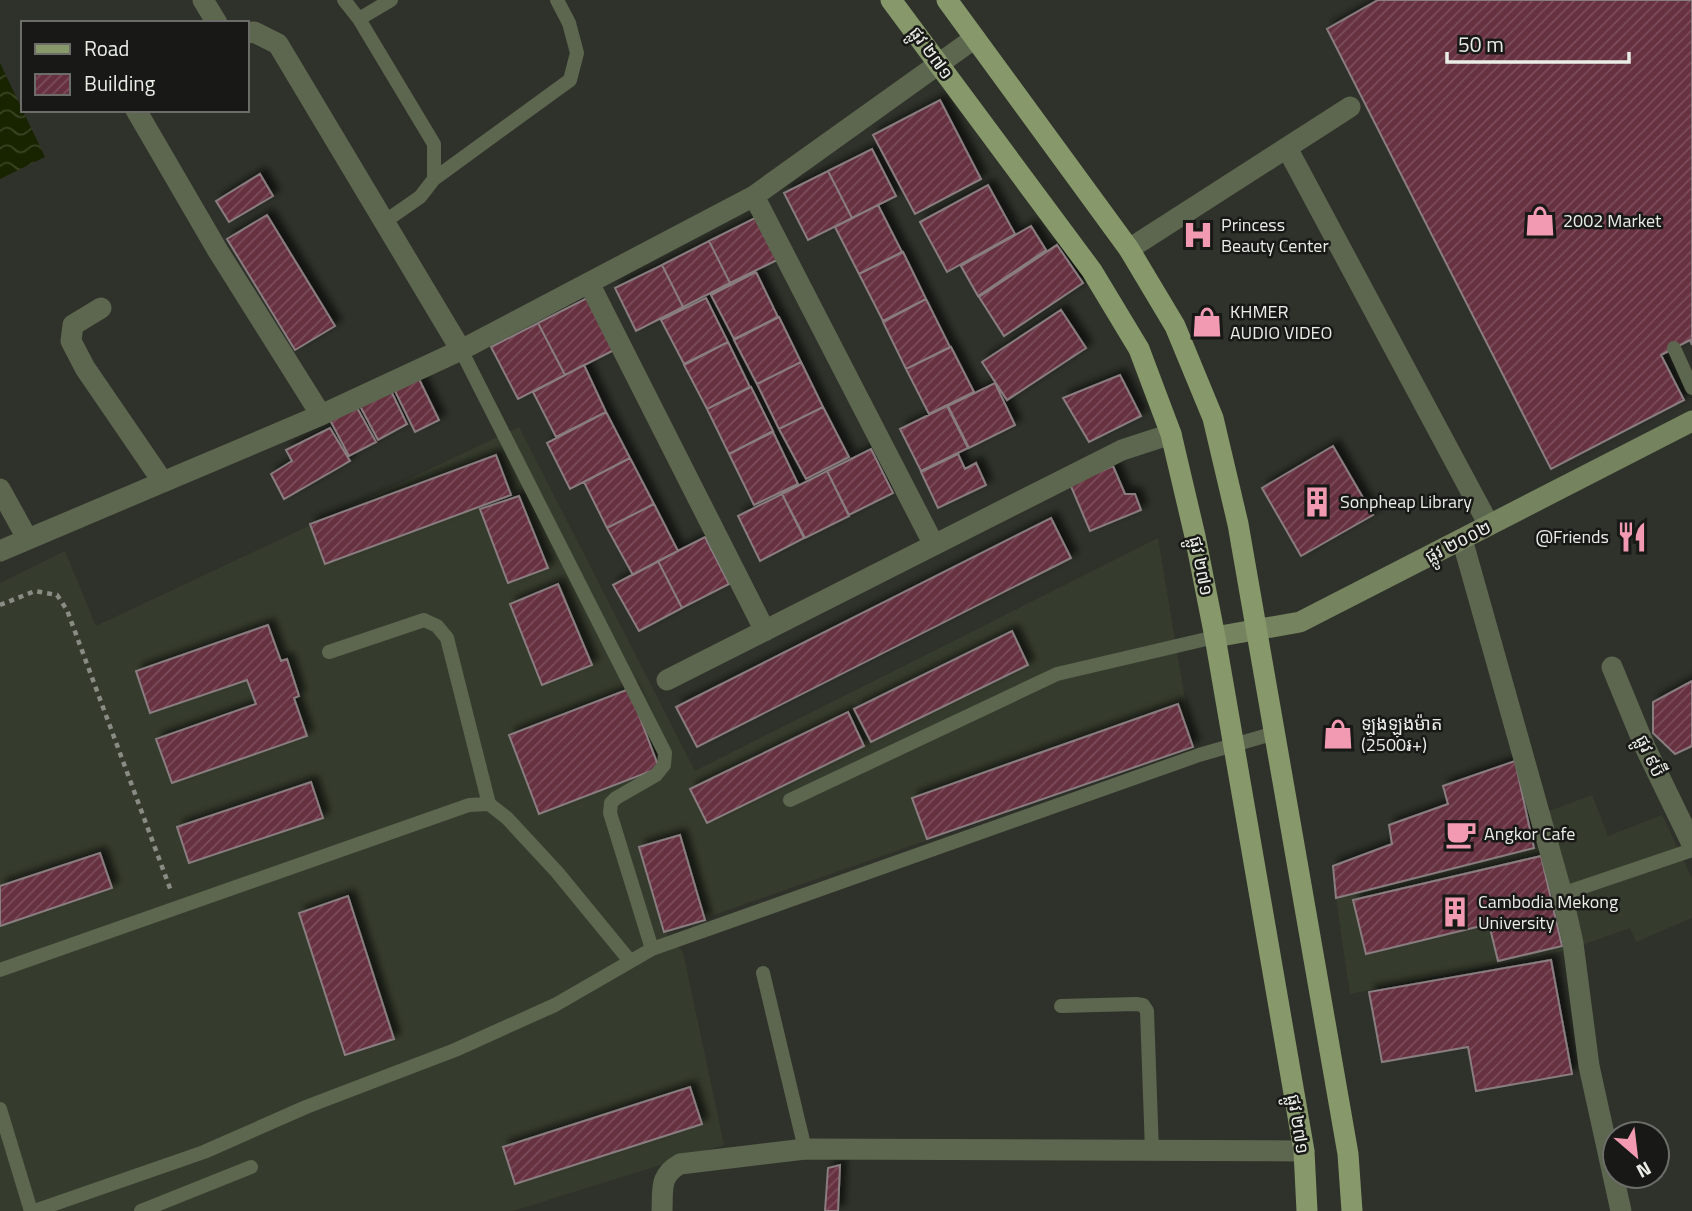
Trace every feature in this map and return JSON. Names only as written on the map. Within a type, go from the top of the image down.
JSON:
[{"type":"main road","name":"ផ្លូវ ២៧១","points":[[891,0],[1092,271],[1139,349],[1171,434],[1215,637],[1304,1152],[1307,1211]]},
{"type":"main road","points":[[947,0],[1129,249],[1175,326],[1213,418],[1238,524],[1257,630],[1348,1154],[1352,1211]]},
{"type":"street","points":[[204,0],[216,21]]},
{"type":"street","points":[[248,33],[254,32],[278,44],[461,350]]},
{"type":"street","points":[[0,551],[321,415],[461,350],[589,283],[754,196],[975,38]]},
{"type":"street","points":[[1129,249],[1350,107]]},
{"type":"street","points":[[137,112],[218,251],[321,415]]},
{"type":"street","points":[[1287,148],[1489,525]]},
{"type":"street","points":[[754,196],[934,545]]},
{"type":"street","points":[[589,283],[765,631]]},
{"type":"street","points":[[101,308],[74,325],[71,341],[85,368],[163,482]]},
{"type":"street","name":"ផ្លូវ ២០០២","points":[[1215,637],[1300,622],[1692,421]]},
{"type":"street","points":[[667,680],[1122,450],[1171,434]]},
{"type":"street","points":[[0,489],[27,538]]},
{"type":"street","points":[[1462,539],[1562,894],[1573,943],[1590,1066],[1621,1211]]},
{"type":"street","name":"ផ្លូវ ៩ប៊ី","points":[[1612,667],[1645,747],[1692,844]]},
{"type":"street","points":[[662,1211],[664,1179],[667,1172],[680,1164],[805,1149],[1304,1152]]},
{"type":"lane","points":[[344,0],[359,19],[434,144],[434,179]]},
{"type":"lane","points":[[359,19],[391,0]]},
{"type":"lane","points":[[384,222],[420,197],[434,179],[570,80],[577,53],[569,23],[557,0]]},
{"type":"lane","points":[[1674,348],[1692,388]]},
{"type":"lane","points":[[461,350],[665,753],[664,765],[656,775],[616,798],[611,803],[610,813],[652,949]]},
{"type":"lane","points":[[329,652],[424,620],[437,626],[447,638],[489,804],[507,818],[556,872],[630,961]]},
{"type":"lane","points":[[790,800],[1057,674],[1215,637]]},
{"type":"lane","points":[[0,1110],[33,1211],[204,1152],[306,1107],[455,1050],[555,1006],[652,949],[1232,745],[1275,733]]},
{"type":"lane","points":[[0,970],[469,805],[489,804]]},
{"type":"lane","points":[[1562,894],[1692,850]]},
{"type":"lane","points":[[763,973],[805,1149]]},
{"type":"lane","points":[[1061,1006],[1136,1004],[1143,1005],[1147,1011],[1152,1151]]},
{"type":"lane","points":[[141,1211],[251,1167]]},
{"type":"path","points":[[0,605],[36,591],[57,595],[67,610],[177,908]]},
{"type":"shaded area","points":[[519,427],[695,771],[1158,538],[1193,747],[665,932],[683,952],[724,1145],[513,1211],[0,1211],[0,583],[65,551],[96,626]]},
{"type":"shaded area","points":[[1592,795],[1608,836],[1662,815],[1692,878],[1692,918],[1636,942],[1630,928],[1568,950],[1350,994],[1336,898],[1540,846],[1533,817]]},
{"type":"water","points":[[0,63],[21,112],[23,112],[45,157],[0,179]]},
{"type":"building","name":"2002 Market","points":[[1378,0],[1692,0],[1692,345],[1690,340],[1661,355],[1684,400],[1551,469],[1327,29]]},
{"type":"building","points":[[940,100],[981,179],[915,214],[873,135]]},
{"type":"building","points":[[872,149],[896,196],[852,218],[828,171]]},
{"type":"building","points":[[828,171],[852,218],[808,240],[784,193]]},
{"type":"building","points":[[260,174],[273,196],[229,222],[216,201]]},
{"type":"building","points":[[988,185],[1015,234],[947,272],[920,222]]},
{"type":"building","points":[[878,205],[902,252],[859,274],[835,227]]},
{"type":"building","points":[[267,215],[335,326],[295,350],[227,239]]},
{"type":"building","points":[[755,218],[777,260],[730,283],[709,241]]},
{"type":"building","points":[[1031,226],[1046,250],[978,296],[961,266]]},
{"type":"building","points":[[709,241],[730,283],[683,307],[662,265]]},
{"type":"building","points":[[1057,245],[1083,283],[1004,336],[979,297]]},
{"type":"building","points":[[903,252],[926,299],[883,321],[859,274]]},
{"type":"building","points":[[662,265],[683,307],[636,331],[615,288]]},
{"type":"building","points":[[756,272],[778,317],[734,339],[711,295]]},
{"type":"building","points":[[587,298],[614,350],[565,375],[538,323]]},
{"type":"building","points":[[706,298],[728,342],[684,364],[661,320]]},
{"type":"building","points":[[926,299],[950,347],[906,369],[883,322]]},
{"type":"building","points":[[1061,310],[1086,348],[1007,400],[982,362]]},
{"type":"building","points":[[779,317],[801,362],[757,384],[734,340]]},
{"type":"building","points":[[538,323],[565,375],[518,399],[491,347]]},
{"type":"building","points":[[728,342],[750,387],[707,409],[684,365]]},
{"type":"building","points":[[951,347],[974,392],[929,414],[906,369]]},
{"type":"building","points":[[801,362],[823,407],[779,429],[757,384]]},
{"type":"building","points":[[584,365],[606,412],[556,437],[533,392]]},
{"type":"building","points":[[1120,375],[1141,416],[1089,442],[1063,398]]},
{"type":"building","points":[[419,379],[439,420],[415,432],[395,391]]},
{"type":"building","points":[[995,383],[1015,425],[969,448],[948,406]]},
{"type":"building","points":[[751,387],[773,431],[729,454],[707,409]]},
{"type":"building","points":[[390,389],[407,424],[378,440],[359,404]]},
{"type":"building","points":[[356,406],[376,442],[349,456],[330,420]]},
{"type":"building","points":[[947,406],[968,448],[921,471],[900,429]]},
{"type":"building","points":[[823,407],[849,457],[806,479],[779,429]]},
{"type":"building","points":[[606,412],[630,458],[570,489],[547,443]]},
{"type":"building","points":[[330,428],[350,461],[284,499],[271,474],[292,461],[286,450]]},
{"type":"building","points":[[773,432],[798,484],[754,505],[729,454]]},
{"type":"building","name":"Sonpheap Library","points":[[1333,446],[1373,515],[1301,556],[1262,488]]},
{"type":"building","points":[[871,449],[893,493],[849,515],[827,471]]},
{"type":"building","points":[[958,454],[965,469],[976,463],[986,485],[938,508],[921,472]]},
{"type":"building","points":[[496,455],[511,495],[325,564],[310,524]]},
{"type":"building","points":[[630,458],[654,504],[607,528],[584,482]]},
{"type":"building","points":[[1113,466],[1125,494],[1135,494],[1141,510],[1090,531],[1070,484]]},
{"type":"building","points":[[827,471],[849,516],[805,538],[782,494]]},
{"type":"building","points":[[782,494],[804,538],[760,561],[738,516]]},
{"type":"building","points":[[519,496],[548,568],[508,583],[480,509]]},
{"type":"building","points":[[654,504],[678,551],[633,575],[607,528]]},
{"type":"building","points":[[1051,518],[1071,558],[697,747],[676,707]]},
{"type":"building","points":[[705,537],[729,584],[682,608],[658,561]]},
{"type":"building","points":[[658,561],[682,608],[639,631],[613,585]]},
{"type":"building","points":[[558,584],[592,665],[542,685],[510,604]]},
{"type":"building","points":[[268,625],[281,661],[287,659],[299,696],[294,698],[307,736],[172,783],[156,739],[256,704],[247,680],[150,713],[136,671]]},
{"type":"building","points":[[1012,631],[1028,665],[871,742],[854,709]]},
{"type":"building","points":[[1692,681],[1692,746],[1675,754],[1653,733],[1653,702]]},
{"type":"building","points":[[629,689],[659,768],[539,814],[509,735]]},
{"type":"building","points":[[1178,704],[1193,747],[927,839],[912,798]]},
{"type":"building","points":[[848,712],[864,746],[707,823],[690,789]]},
{"type":"building","name":"Angkor Cafe","points":[[1515,761],[1534,848],[1336,898],[1333,866],[1392,844],[1389,825],[1448,804],[1443,786]]},
{"type":"building","points":[[311,782],[323,818],[189,863],[177,827]]},
{"type":"building","points":[[680,835],[705,920],[664,932],[639,847]]},
{"type":"building","points":[[100,853],[112,888],[0,926],[0,886]]},
{"type":"building","name":"Cambodia Mekong University","points":[[1541,856],[1562,946],[1498,961],[1489,924],[1366,954],[1353,900]]},
{"type":"building","points":[[348,896],[394,1039],[345,1055],[299,913]]},
{"type":"building","points":[[1551,960],[1572,1074],[1476,1091],[1468,1047],[1382,1062],[1369,992]]},
{"type":"building","points":[[690,1087],[702,1124],[515,1184],[503,1147]]},
{"type":"building","points":[[840,1165],[838,1211],[825,1211],[828,1168]]},
{"type":"place","name":"2002 Market","points":[[1540,221]]},
{"type":"place","name":"Princess Beauty Center","points":[[1198,235]]},
{"type":"place","name":"KHMER AUDIO VIDEO","points":[[1207,322]]},
{"type":"place","name":"Sonpheap Library","points":[[1317,502]]},
{"type":"place","name":"@Friends","points":[[1632,537]]},
{"type":"place","name":"ឡុងឡុងម៉ាត (2500៛+)","points":[[1338,734]]},
{"type":"place","name":"Angkor Cafe","points":[[1461,834]]},
{"type":"place","name":"Cambodia Mekong University","points":[[1455,912]]}]
